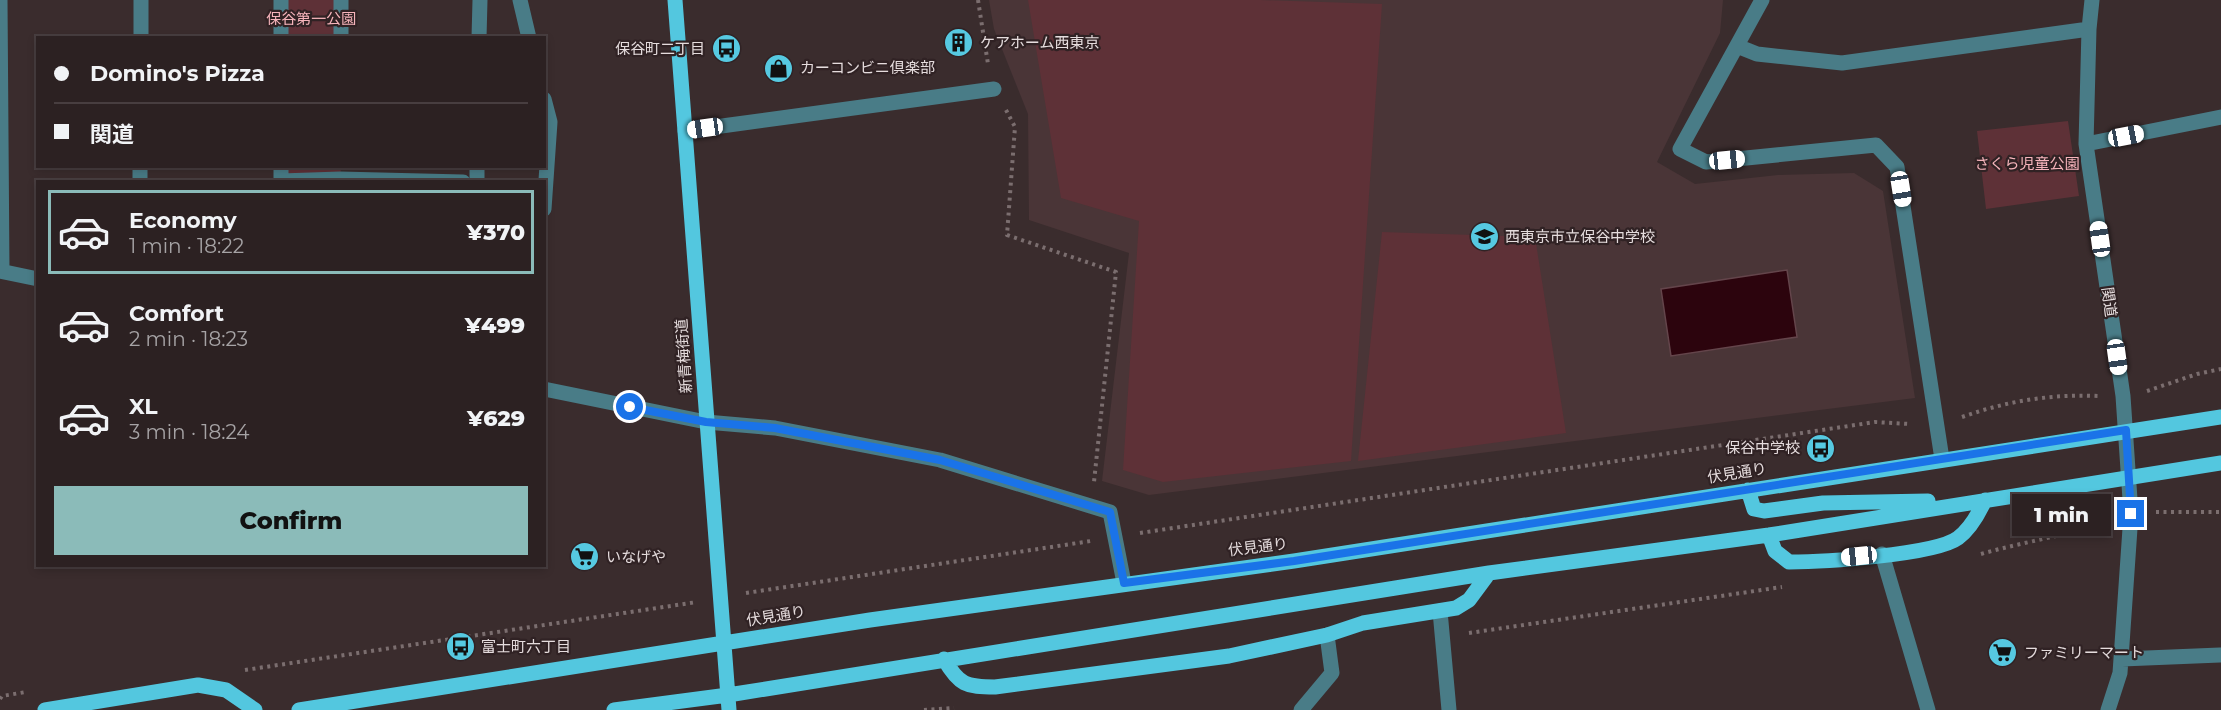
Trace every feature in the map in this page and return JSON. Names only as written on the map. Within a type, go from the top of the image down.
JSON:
[{"type":"main road","name":"新青梅街道","points":[[675,0],[729,702]]},
{"type":"main road","name":"伏見通り","points":[[298,710],[1124,583],[1294,561],[2221,417]]},
{"type":"main road","points":[[614,710],[729,702],[944,659],[1489,573],[1769,535],[2221,463]]},
{"type":"main road","points":[[1748,490],[1754,509],[1764,511],[1823,503],[1985,500]]},
{"type":"main road","points":[[1769,535],[1775,551],[1789,562],[1916,552],[1959,538],[1977,516],[1985,500]]},
{"type":"main road","points":[[944,659],[954,676],[968,687],[995,687],[1229,656],[1327,634],[1363,623],[1456,608],[1469,600],[1489,573]]},
{"type":"main road","points":[[45,710],[198,685],[226,690],[255,710]]},
{"type":"street","points":[[0,0],[1,271],[36,279]]},
{"type":"street","points":[[141,0],[141,36]]},
{"type":"street","points":[[281,0],[281,36]]},
{"type":"street","points":[[341,0],[341,36]]},
{"type":"street","points":[[480,0],[480,36]]},
{"type":"street","points":[[520,0],[529,36]]},
{"type":"street","points":[[1762,0],[1680,149],[1706,162],[1876,145],[1897,167],[1942,459]]},
{"type":"street","name":"関道","points":[[2092,0],[2086,144],[2123,396],[2131,514],[2122,659],[2109,710]]},
{"type":"street","points":[[1737,46],[1756,54],[1842,63],[2089,29]]},
{"type":"street","points":[[685,131],[994,89]]},
{"type":"street","points":[[546,107],[550,122],[546,180]]},
{"type":"street","points":[[2086,144],[2221,117]]},
{"type":"street","points":[[288,180],[340,173],[436,180]]},
{"type":"street","points":[[546,389],[706,422],[775,428],[940,460],[1110,512],[1124,583]]},
{"type":"street","points":[[1882,554],[1928,710]]},
{"type":"street","points":[[1440,611],[1449,710]]},
{"type":"street","points":[[1301,710],[1332,673],[1327,634]]},
{"type":"street","points":[[2122,659],[2220,655]]},
{"type":"path","points":[[978,0],[994,89],[1015,127],[1007,235],[1116,272],[1091,506]]},
{"type":"path","points":[[237,668],[245,670],[1875,422],[1936,424],[2000,403],[2062,394],[2123,396],[2221,369]]},
{"type":"path","points":[[1970,557],[2015,544],[2065,536],[2131,514],[2221,512]]},
{"type":"path","points":[[1441,636],[1785,586]]},
{"type":"path","points":[[0,699],[2,696],[37,690]]},
{"type":"path","points":[[924,710],[956,708]]},
{"type":"shaded area","name":"西東京市立保谷中学校","points":[[989,0],[1723,0],[1720,33],[1657,162],[1695,184],[1778,175],[1854,173],[1883,191],[1915,398],[1149,495],[1102,481],[1129,253],[1029,220],[1028,114],[994,29]]},
{"type":"shaded area","points":[[1787,270],[1797,337],[1671,356],[1661,289]]},
{"type":"green space","name":"保谷第一公園","points":[[281,0],[341,0],[341,36],[281,36]]},
{"type":"green space","points":[[1028,0],[1260,0],[1382,4],[1351,461],[1163,482],[1123,470],[1139,221],[1061,198]]},
{"type":"green space","name":"さくら児童公園","points":[[2068,121],[2079,196],[1986,209],[1977,131]]},
{"type":"green space","points":[[281,168],[341,168],[340,179],[281,180]]},
{"type":"green space","points":[[1382,232],[1535,237],[1566,433],[1358,461]]},
{"type":"place","name":"ケアホーム西東京","points":[[959,43]]},
{"type":"place","name":"保谷町二丁目","points":[[726,49]]},
{"type":"place","name":"カーコンビニ倶楽部","points":[[779,68]]},
{"type":"place","name":"西東京市立保谷中学校","points":[[1484,237]]},
{"type":"place","name":"保谷中学校","points":[[1821,448]]},
{"type":"place","name":"いなげや","points":[[585,557]]},
{"type":"place","name":"富士町六丁目","points":[[460,647]]},
{"type":"place","name":"ファミリーマート","points":[[2003,653]]},
{"type":"route","points":[[630,407],[706,422],[775,428],[940,460],[1005,478],[1110,512],[1124,583],[1294,561],[2126,430],[2131,514]]}]
